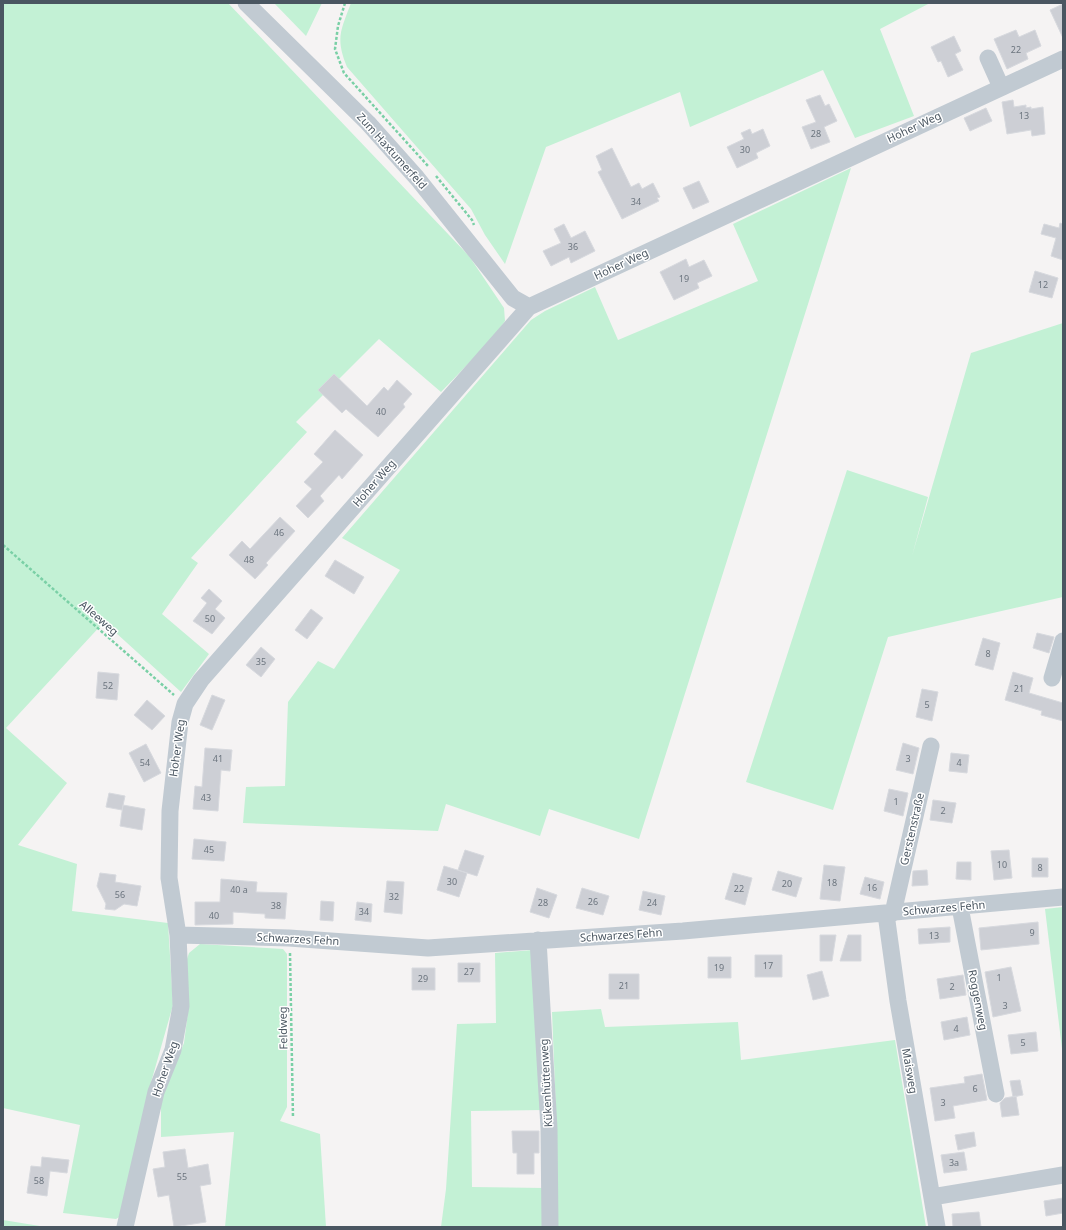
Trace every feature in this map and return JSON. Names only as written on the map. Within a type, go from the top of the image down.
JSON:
[{"type":"street","name":"Zum Haxtumerfeld","points":[[246,3],[368,123],[417,178],[513,298],[529,307]]},
{"type":"street","points":[[988,58],[1001,87]]},
{"type":"street","name":"Hoher Weg","points":[[125,1227],[156,1092],[173,1050],[182,1006],[178,935],[169,878],[170,812],[180,722],[185,704],[202,680],[529,307],[1063,59]]},
{"type":"street","points":[[1052,678],[1063,641]]},
{"type":"street","name":"Gerstenstraße","points":[[890,914],[931,746]]},
{"type":"street","name":"Schwarzes Fehn","points":[[178,935],[289,938],[428,948],[683,931],[890,914],[1063,897]]},
{"type":"street","name":"Roggenweg","points":[[960,907],[996,1094]]},
{"type":"street","name":"Maisweg","points":[[890,914],[898,1001],[937,1227]]},
{"type":"street","name":"Kükenhüttenweg","points":[[538,940],[549,1128],[550,1227]]},
{"type":"street","points":[[932,1197],[1063,1175]]},
{"type":"path","points":[[345,3],[338,26],[334,49],[344,73],[408,142],[472,220],[475,227]]},
{"type":"path","name":"Alleeweg","points":[[3,545],[185,704]]},
{"type":"path","name":"Feldweg","points":[[289,938],[293,1118]]},
{"type":"green space","points":[[3,3],[228,3],[469,256],[504,308],[505,321],[492,339],[441,392],[379,339],[296,422],[307,432],[191,558],[198,563],[162,614],[209,654],[181,692],[104,622],[6,728],[67,783],[18,845],[77,864],[72,911],[168,923],[173,1005],[146,1100],[121,1216],[116,1219],[63,1213],[80,1125],[3,1108]]},
{"type":"green space","points":[[274,3],[322,3],[306,36]]},
{"type":"green space","points":[[351,3],[930,3],[880,29],[914,116],[855,138],[823,70],[690,127],[680,92],[546,147],[505,264],[485,235],[471,209],[347,67],[343,57],[340,41],[344,20]]},
{"type":"green space","points":[[851,168],[639,839],[549,809],[540,836],[446,804],[438,831],[243,823],[246,787],[285,786],[288,702],[318,661],[334,669],[400,570],[342,538],[531,320],[545,311],[595,287],[618,340],[758,281],[733,224]]},
{"type":"green space","points":[[1063,323],[1063,597],[888,637],[833,810],[746,782],[847,470],[928,497],[912,556],[971,353]]},
{"type":"green space","points":[[1063,907],[1063,1057],[1045,909]]},
{"type":"green space","points":[[200,944],[283,949],[287,954],[287,1107],[280,1121],[320,1134],[326,1227],[225,1227],[234,1132],[161,1137],[161,1099],[184,1043],[189,1004],[186,962],[189,953]]},
{"type":"green space","points":[[533,950],[543,1110],[471,1111],[472,1187],[545,1188],[545,1227],[441,1227],[446,1189],[457,1024],[496,1023],[495,953]]},
{"type":"green space","points":[[601,1009],[605,1027],[738,1022],[741,1060],[895,1040],[926,1227],[555,1227],[556,1110],[552,1012]]},
{"type":"green space","points":[[3,1220],[46,1227],[3,1227]]},
{"type":"building","points":[[1063,4],[1063,38],[1050,10]]},
{"type":"building","points":[[1016,30],[1019,37],[1035,30],[1041,46],[1026,53],[1028,59],[1007,69],[994,39]]},
{"type":"building","points":[[954,36],[961,51],[955,54],[963,70],[948,77],[941,61],[938,62],[931,47]]},
{"type":"building","points":[[820,95],[825,106],[829,104],[837,121],[824,127],[830,142],[811,149],[802,127],[816,122],[806,100]]},
{"type":"building","points":[[1013,100],[1014,107],[1026,105],[1026,108],[1031,107],[1031,109],[1043,107],[1045,134],[1032,136],[1031,130],[1007,134],[1002,102]]},
{"type":"building","points":[[986,108],[992,121],[970,131],[964,118]]},
{"type":"building","points":[[750,129],[752,134],[763,129],[770,146],[756,153],[758,158],[737,168],[727,147],[744,139],[741,133]]},
{"type":"building","points":[[612,148],[631,187],[639,183],[642,189],[653,183],[660,197],[657,198],[659,201],[622,219],[598,172],[602,170],[596,156]]},
{"type":"building","points":[[699,181],[709,202],[693,209],[683,188]]},
{"type":"building","points":[[1060,223],[1063,224],[1063,260],[1051,256],[1056,238],[1041,234],[1044,224],[1059,228]]},
{"type":"building","points":[[564,224],[571,238],[585,231],[595,251],[571,263],[569,257],[551,266],[543,251],[561,243],[554,229]]},
{"type":"building","points":[[686,259],[689,267],[704,260],[712,276],[697,283],[699,288],[674,300],[660,272]]},
{"type":"building","points":[[1035,271],[1058,278],[1052,298],[1029,292]]},
{"type":"building","points":[[334,374],[367,406],[384,387],[388,391],[397,380],[412,394],[403,404],[405,407],[378,437],[346,409],[342,413],[318,390]]},
{"type":"building","points":[[335,430],[363,455],[342,479],[339,475],[320,496],[324,501],[308,518],[296,506],[312,489],[304,482],[323,462],[314,454]]},
{"type":"building","points":[[280,517],[295,531],[266,563],[268,565],[255,579],[229,555],[242,541],[250,549]]},
{"type":"building","points":[[335,560],[364,577],[354,594],[325,576]]},
{"type":"building","points":[[209,589],[222,601],[215,609],[225,618],[212,634],[193,621],[207,603],[201,598]]},
{"type":"building","points":[[311,609],[323,618],[307,639],[295,630]]},
{"type":"building","points":[[1037,633],[1054,637],[1049,653],[1033,648]]},
{"type":"building","points":[[983,638],[1000,643],[993,670],[975,665]]},
{"type":"building","points":[[261,647],[275,659],[261,677],[246,665]]},
{"type":"building","points":[[98,672],[119,674],[117,700],[96,698]]},
{"type":"building","points":[[1013,672],[1033,678],[1029,693],[1063,703],[1063,721],[1041,715],[1042,711],[1005,700]]},
{"type":"building","points":[[922,689],[938,692],[932,721],[916,717]]},
{"type":"building","points":[[212,695],[225,700],[212,730],[200,725]]},
{"type":"building","points":[[147,700],[165,716],[152,730],[134,715]]},
{"type":"building","points":[[903,743],[919,748],[913,774],[896,770]]},
{"type":"building","points":[[146,744],[161,773],[144,782],[129,753]]},
{"type":"building","points":[[205,748],[232,750],[230,771],[221,770],[218,811],[193,809],[195,786],[202,787]]},
{"type":"building","points":[[951,753],[969,755],[967,773],[949,771]]},
{"type":"building","points":[[889,789],[908,793],[903,816],[884,811]]},
{"type":"building","points":[[109,793],[125,796],[122,810],[106,807]]},
{"type":"building","points":[[933,800],[956,803],[952,823],[930,820]]},
{"type":"building","points":[[123,805],[145,809],[142,830],[120,826]]},
{"type":"building","points":[[194,839],[226,842],[224,861],[192,859]]},
{"type":"building","points":[[465,850],[484,856],[477,876],[458,870]]},
{"type":"building","points":[[1009,850],[1012,878],[994,880],[991,851]]},
{"type":"building","points":[[1032,858],[1048,858],[1048,877],[1032,877]]},
{"type":"building","points":[[957,862],[971,862],[971,880],[956,879]]},
{"type":"building","points":[[824,865],[845,867],[840,901],[820,899]]},
{"type":"building","points":[[444,866],[467,873],[459,897],[437,890]]},
{"type":"building","points":[[927,870],[928,885],[912,886],[913,871]]},
{"type":"building","points":[[778,871],[802,878],[796,897],[772,890]]},
{"type":"building","points":[[100,873],[116,875],[115,882],[141,886],[137,906],[124,904],[115,910],[105,909],[106,904],[97,886]]},
{"type":"building","points":[[733,873],[752,878],[745,905],[725,899]]},
{"type":"building","points":[[865,877],[884,882],[880,899],[860,894]]},
{"type":"building","points":[[221,879],[257,882],[256,892],[287,893],[285,919],[265,918],[265,914],[233,912],[233,924],[195,925],[195,902],[220,902]]},
{"type":"building","points":[[387,881],[404,882],[402,914],[384,912]]},
{"type":"building","points":[[537,888],[557,895],[549,918],[530,912]]},
{"type":"building","points":[[582,888],[609,896],[603,915],[576,908]]},
{"type":"building","points":[[643,891],[665,896],[661,915],[639,910]]},
{"type":"building","points":[[321,901],[334,902],[333,921],[320,920]]},
{"type":"building","points":[[357,902],[372,904],[371,922],[355,920]]},
{"type":"building","points":[[1038,922],[1039,944],[981,950],[979,928]]},
{"type":"building","points":[[950,927],[950,942],[919,944],[918,929]]},
{"type":"building","points":[[820,935],[836,935],[832,961],[820,961]]},
{"type":"building","points":[[848,935],[861,935],[861,961],[840,961]]},
{"type":"building","points":[[755,955],[782,955],[782,977],[755,977]]},
{"type":"building","points":[[708,957],[731,957],[731,978],[708,978]]},
{"type":"building","points":[[458,963],[480,963],[480,982],[458,982]]},
{"type":"building","points":[[1011,967],[1021,1011],[993,1017],[985,972]]},
{"type":"building","points":[[412,968],[435,968],[435,990],[412,990]]},
{"type":"building","points":[[822,971],[829,996],[813,1000],[807,975]]},
{"type":"building","points":[[609,974],[639,974],[639,999],[609,999]]},
{"type":"building","points":[[963,975],[966,995],[940,999],[937,979]]},
{"type":"building","points":[[967,1017],[970,1035],[944,1040],[941,1022]]},
{"type":"building","points":[[1036,1032],[1038,1051],[1011,1054],[1008,1035]]},
{"type":"building","points":[[982,1074],[987,1100],[953,1106],[955,1118],[935,1121],[930,1088],[965,1083],[964,1077]]},
{"type":"building","points":[[1020,1080],[1023,1095],[1013,1097],[1010,1081]]},
{"type":"building","points":[[1016,1096],[1019,1115],[1002,1117],[1000,1103],[1005,1098]]},
{"type":"building","points":[[512,1131],[539,1131],[539,1153],[534,1153],[534,1174],[517,1174],[517,1153],[513,1153]]},
{"type":"building","points":[[974,1132],[976,1146],[958,1150],[955,1135]]},
{"type":"building","points":[[185,1149],[188,1168],[208,1164],[211,1184],[200,1186],[206,1222],[174,1227],[169,1195],[158,1197],[153,1169],[165,1167],[163,1152]]},
{"type":"building","points":[[964,1152],[967,1170],[944,1173],[941,1155]]},
{"type":"building","points":[[42,1157],[69,1160],[67,1173],[50,1171],[47,1196],[27,1193],[31,1166],[41,1167]]},
{"type":"building","points":[[1063,1198],[1063,1213],[1046,1216],[1044,1201]]},
{"type":"building","points":[[979,1212],[981,1227],[953,1227],[952,1214]]}]
